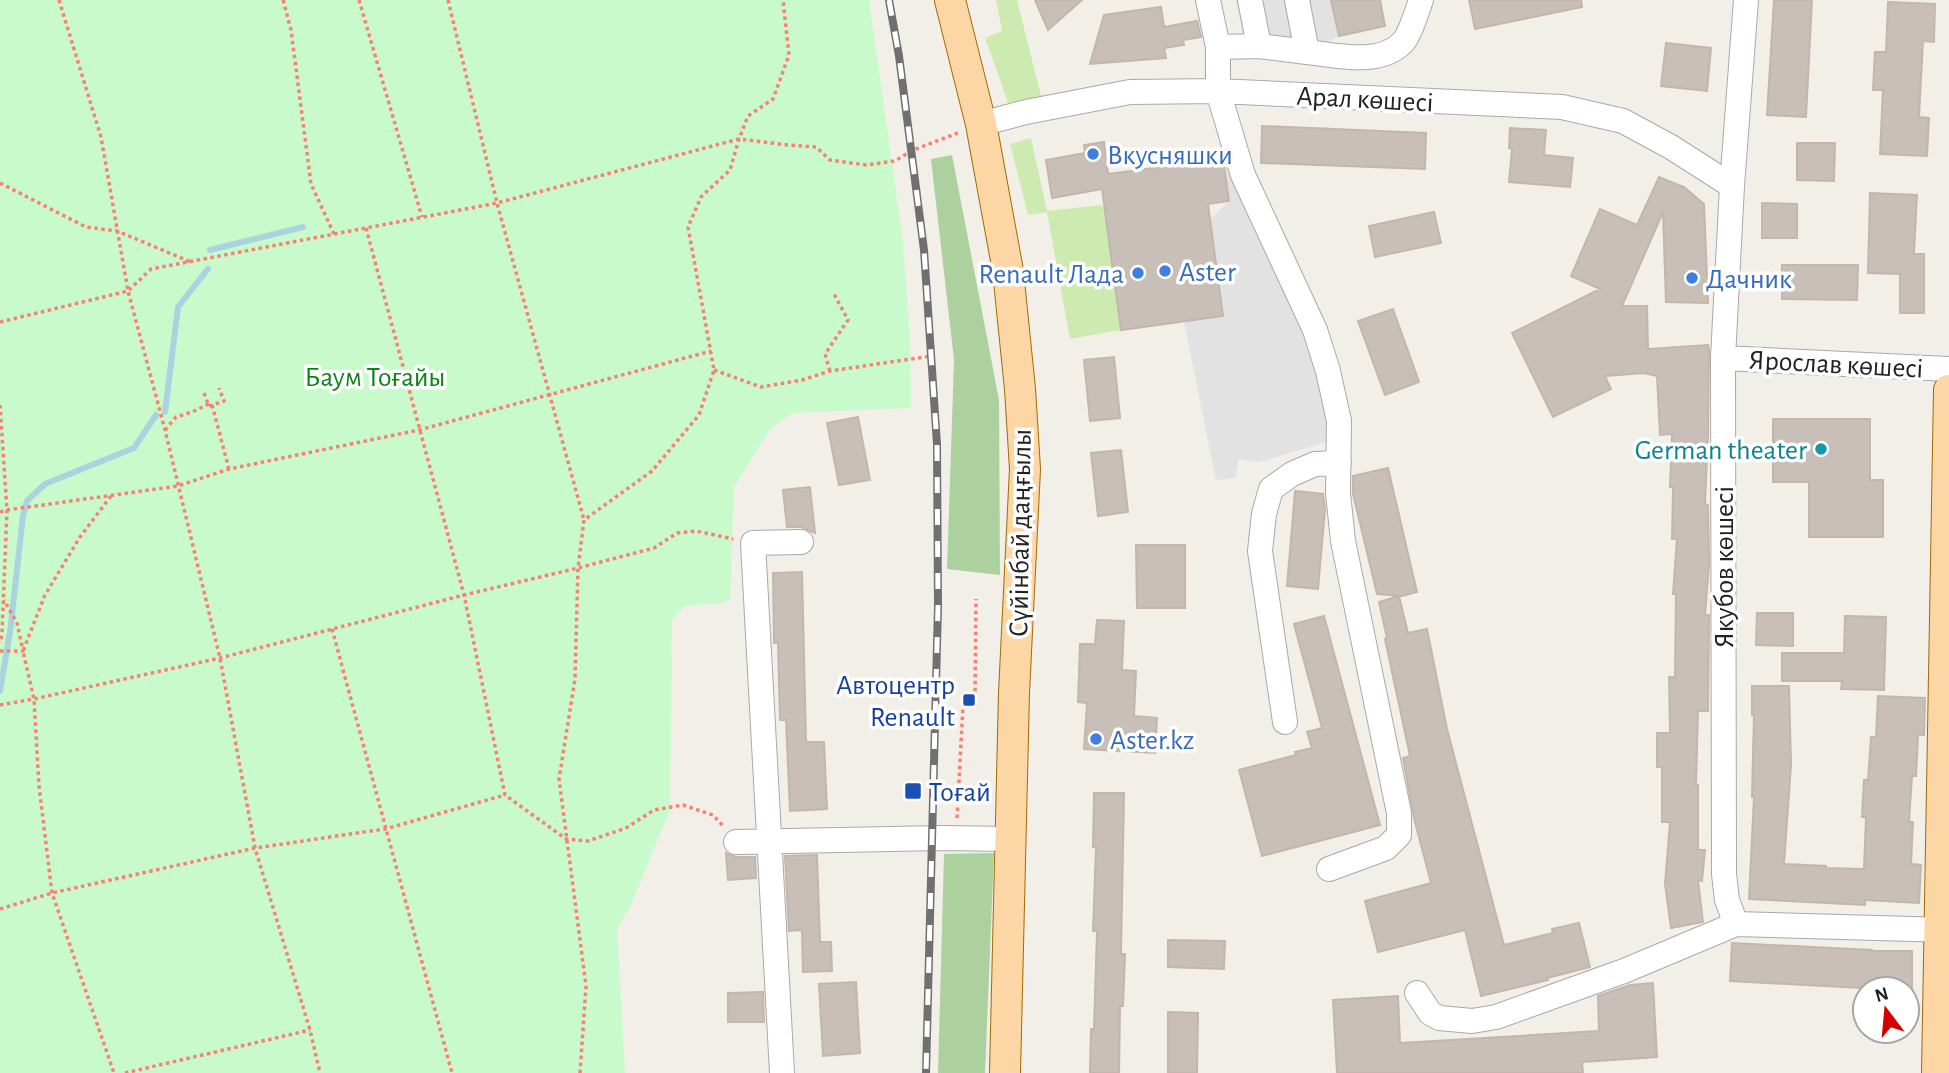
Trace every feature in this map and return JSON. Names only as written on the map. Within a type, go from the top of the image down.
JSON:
[{"type":"main road","name":"Сүйінбай даңғылы","points":[[950,0],[981,124],[1008,271],[1025,469],[1014,693],[1005,1073]]},
{"type":"main road","points":[[1937,1073],[1945,930],[1949,390]]},
{"type":"street","points":[[1208,0],[1218,47],[1218,91],[1243,175],[1315,330],[1325,360],[1339,421],[1338,493],[1343,541],[1399,813],[1399,835],[1386,848],[1329,869]]},
{"type":"street","points":[[1250,0],[1259,46]]},
{"type":"street","points":[[1297,0],[1307,52]]},
{"type":"street","points":[[1218,47],[1259,46],[1364,58],[1391,52],[1405,40],[1421,0]]},
{"type":"street","name":"Якубов көшесі","points":[[1736,924],[1727,900],[1724,874],[1723,358],[1746,0]]},
{"type":"street","name":"Арал көшесі","points":[[981,124],[1026,112],[1129,92],[1218,91],[1562,107],[1623,121],[1671,147],[1732,186]]},
{"type":"street","name":"Ярослав көшесі","points":[[1723,358],[1949,369]]},
{"type":"street","points":[[1285,722],[1260,551],[1264,514],[1271,489],[1292,474],[1315,464],[1339,463]]},
{"type":"street","points":[[782,1073],[753,543],[801,542]]},
{"type":"street","points":[[736,842],[1011,839]]},
{"type":"street","points":[[1417,993],[1430,1013],[1439,1018],[1472,1021],[1496,1017],[1624,971],[1736,924],[1945,930]]},
{"type":"path","points":[[59,0],[101,137],[128,291],[220,658],[255,848],[310,1030],[320,1073]]},
{"type":"path","points":[[284,0],[291,30],[311,184],[334,234]]},
{"type":"path","points":[[359,0],[422,217]]},
{"type":"path","points":[[448,0],[498,203],[584,520],[578,568],[576,679],[559,779],[586,986],[580,1073]]},
{"type":"path","points":[[584,520],[652,471],[699,415],[714,370],[688,227],[701,197],[730,170],[748,116],[773,99],[789,55],[783,0]]},
{"type":"path","points":[[0,322],[128,291],[151,269],[498,203],[739,139],[816,147],[830,160],[866,165],[895,161],[911,151],[981,124]]},
{"type":"path","points":[[0,183],[86,227],[117,231],[191,262]]},
{"type":"path","points":[[366,228],[464,594],[505,795],[566,839],[588,841],[626,828],[654,810],[682,805],[713,815],[736,842]]},
{"type":"path","points":[[830,371],[824,354],[848,320],[834,294]]},
{"type":"path","points":[[0,513],[178,486],[229,469],[419,430],[711,351]]},
{"type":"path","points":[[714,370],[761,387],[802,380],[830,371],[931,356]]},
{"type":"path","points":[[165,430],[176,417],[224,401],[219,387]]},
{"type":"path","points":[[204,393],[210,404],[229,469]]},
{"type":"path","points":[[0,405],[7,510],[0,643]]},
{"type":"path","points":[[23,651],[45,595],[80,537],[111,495]]},
{"type":"path","points":[[0,705],[220,658],[464,594],[578,568],[654,548],[677,533],[696,531],[753,543]]},
{"type":"path","points":[[4,598],[17,623],[34,699],[39,786],[52,893],[114,1073]]},
{"type":"path","points":[[942,838],[956,827],[963,706],[975,697],[976,598]]},
{"type":"path","points":[[332,629],[452,1073]]},
{"type":"path","points":[[0,651],[23,651]]},
{"type":"path","points":[[0,909],[52,893],[255,848],[385,829],[505,795]]},
{"type":"path","points":[[125,1073],[310,1030]]},
{"type":"green space","name":"Баум Тоғайы","points":[[0,0],[869,0],[903,242],[910,342],[911,408],[792,413],[770,429],[734,487],[730,600],[684,606],[672,620],[670,810],[630,907],[617,928],[625,1073],[0,1073]]},
{"type":"green space","points":[[996,0],[1017,0],[1042,100],[1009,105],[985,38],[1002,31]]},
{"type":"green space","points":[[1031,138],[1047,211],[1101,205],[1105,210],[1121,330],[1070,339],[1047,212],[1028,215],[1010,144]]},
{"type":"green space","points":[[952,155],[999,400],[1000,575],[947,569],[954,360],[931,159]]},
{"type":"green space","points":[[994,853],[985,1073],[938,1073],[944,854]]},
{"type":"shaded area","points":[[1236,0],[1331,0],[1339,36],[1307,52],[1245,46]]},
{"type":"shaded area","points":[[1227,158],[1315,353],[1329,441],[1260,462],[1238,459],[1236,478],[1216,480],[1184,321],[1210,220],[1229,201],[1223,159]]},
{"type":"building","points":[[1035,0],[1082,0],[1048,30]]},
{"type":"building","points":[[1331,0],[1380,0],[1385,26],[1339,36]]},
{"type":"building","points":[[1469,0],[1581,0],[1582,7],[1475,29]]},
{"type":"building","points":[[1774,0],[1812,0],[1806,117],[1767,115]]},
{"type":"building","points":[[1888,2],[1935,4],[1934,42],[1923,41],[1919,117],[1929,118],[1927,156],[1880,154],[1883,90],[1873,90],[1875,52],[1886,52]]},
{"type":"building","points":[[1161,7],[1164,27],[1197,21],[1201,37],[1183,40],[1184,45],[1164,48],[1166,58],[1090,64],[1104,15]]},
{"type":"building","points":[[1666,43],[1711,48],[1707,91],[1661,86]]},
{"type":"building","points":[[1262,126],[1426,133],[1425,169],[1261,163]]},
{"type":"building","points":[[1510,128],[1546,130],[1544,155],[1573,158],[1570,187],[1509,182],[1512,149],[1509,148]]},
{"type":"building","name":"Aster","points":[[1104,142],[1108,174],[1223,159],[1229,201],[1208,204],[1223,316],[1121,330],[1102,189],[1052,198],[1046,160],[1085,153],[1084,145]]},
{"type":"building","points":[[1797,143],[1835,143],[1834,181],[1797,180]]},
{"type":"building","points":[[1659,177],[1684,187],[1704,204],[1708,303],[1666,302],[1663,212],[1622,306],[1647,306],[1648,349],[1708,345],[1709,350],[1705,504],[1708,505],[1709,564],[1705,615],[1709,615],[1708,711],[1698,711],[1696,785],[1698,850],[1705,850],[1702,881],[1698,880],[1703,922],[1671,928],[1665,884],[1670,822],[1662,822],[1662,767],[1657,767],[1657,733],[1670,733],[1669,677],[1675,677],[1676,594],[1673,594],[1677,539],[1672,539],[1672,434],[1660,435],[1657,376],[1644,373],[1605,376],[1611,389],[1553,417],[1512,333],[1600,289],[1571,276],[1600,209],[1637,225]]},
{"type":"building","points":[[1870,193],[1917,195],[1914,254],[1924,254],[1924,313],[1900,313],[1900,274],[1868,273]]},
{"type":"building","points":[[1762,203],[1797,204],[1797,238],[1762,238]]},
{"type":"building","points":[[1434,212],[1441,243],[1375,257],[1369,226]]},
{"type":"building","points":[[1782,265],[1858,265],[1857,300],[1782,299]]},
{"type":"building","points":[[1393,309],[1419,382],[1385,395],[1358,321]]},
{"type":"building","points":[[1114,357],[1120,418],[1090,421],[1084,360]]},
{"type":"building","points":[[858,417],[870,480],[839,485],[827,423]]},
{"type":"building","name":"German theater","points":[[1773,419],[1870,419],[1870,480],[1883,480],[1883,537],[1809,537],[1809,482],[1773,482]]},
{"type":"building","points":[[1121,450],[1128,512],[1098,516],[1091,453]]},
{"type":"building","points":[[1388,468],[1417,592],[1402,596],[1377,594],[1353,494],[1353,476]]},
{"type":"building","points":[[810,487],[815,533],[801,527],[787,527],[783,490]]},
{"type":"building","points":[[1295,491],[1323,494],[1325,509],[1318,589],[1287,586]]},
{"type":"building","points":[[1136,545],[1185,545],[1185,608],[1137,608]]},
{"type":"building","points":[[802,572],[806,742],[824,742],[827,809],[790,811],[786,720],[780,720],[778,643],[774,643],[773,573]]},
{"type":"building","points":[[1399,596],[1408,633],[1427,629],[1447,729],[1504,945],[1553,933],[1552,929],[1579,923],[1590,967],[1481,996],[1465,930],[1378,952],[1365,901],[1431,883],[1414,818],[1403,758],[1410,756],[1379,602]]},
{"type":"building","points":[[1757,613],[1793,613],[1793,646],[1756,645]]},
{"type":"building","points":[[1324,616],[1380,825],[1262,856],[1239,770],[1312,748],[1307,732],[1322,728],[1294,624]]},
{"type":"building","points":[[1845,616],[1886,617],[1884,690],[1841,689],[1842,681],[1782,681],[1782,653],[1844,653]]},
{"type":"building","points":[[1097,620],[1124,621],[1122,670],[1136,671],[1134,716],[1157,718],[1155,753],[1084,749],[1087,703],[1078,702],[1080,644],[1095,644]]},
{"type":"building","points":[[1752,686],[1789,686],[1791,765],[1784,864],[1826,868],[1864,869],[1864,780],[1868,780],[1871,737],[1876,737],[1878,696],[1925,698],[1924,735],[1918,735],[1916,776],[1912,776],[1909,822],[1913,822],[1911,864],[1921,865],[1919,903],[1865,900],[1865,905],[1749,899],[1754,797]]},
{"type":"building","points":[[1094,793],[1124,793],[1121,954],[1125,954],[1123,1006],[1120,1006],[1119,1073],[1090,1073],[1097,931],[1093,931],[1096,847],[1093,847]]},
{"type":"building","points":[[726,853],[736,857],[755,857],[756,878],[728,880]]},
{"type":"building","points":[[817,855],[820,942],[831,942],[832,971],[803,972],[802,930],[789,931],[785,856]]},
{"type":"building","points":[[1168,940],[1225,941],[1224,969],[1168,967]]},
{"type":"building","points":[[1732,943],[1912,951],[1912,975],[1851,975],[1851,987],[1730,981]]},
{"type":"building","points":[[856,982],[860,1053],[823,1056],[819,984]]},
{"type":"building","points":[[1653,983],[1657,1057],[1582,1062],[1583,1073],[1337,1073],[1333,1000],[1398,996],[1400,1043],[1599,1031],[1598,996],[1630,985]]},
{"type":"building","points":[[763,992],[764,1022],[728,1022],[728,993]]},
{"type":"building","points":[[1168,1012],[1198,1013],[1197,1073],[1168,1073]]},
{"type":"waterway","points":[[210,250],[303,227]]},
{"type":"waterway","points":[[165,412],[178,307],[208,269]]},
{"type":"waterway","points":[[0,691],[27,501],[45,484],[134,448],[156,415]]},
{"type":"railway","points":[[889,0],[899,56],[924,250],[937,444],[938,606],[926,1073]]},
{"type":"place","name":"Вкусняшки","points":[[1093,154]]},
{"type":"place","name":"Aster","points":[[1165,271]]},
{"type":"place","name":"Renault Лада","points":[[1138,273]]},
{"type":"place","name":"Дачник","points":[[1692,278]]},
{"type":"place","name":"German theater","points":[[1821,449]]},
{"type":"place","name":"Автоцентр Renault","points":[[969,700]]},
{"type":"place","name":"Aster.kz","points":[[1096,739]]},
{"type":"place","name":"Тоғай","points":[[913,791]]}]
